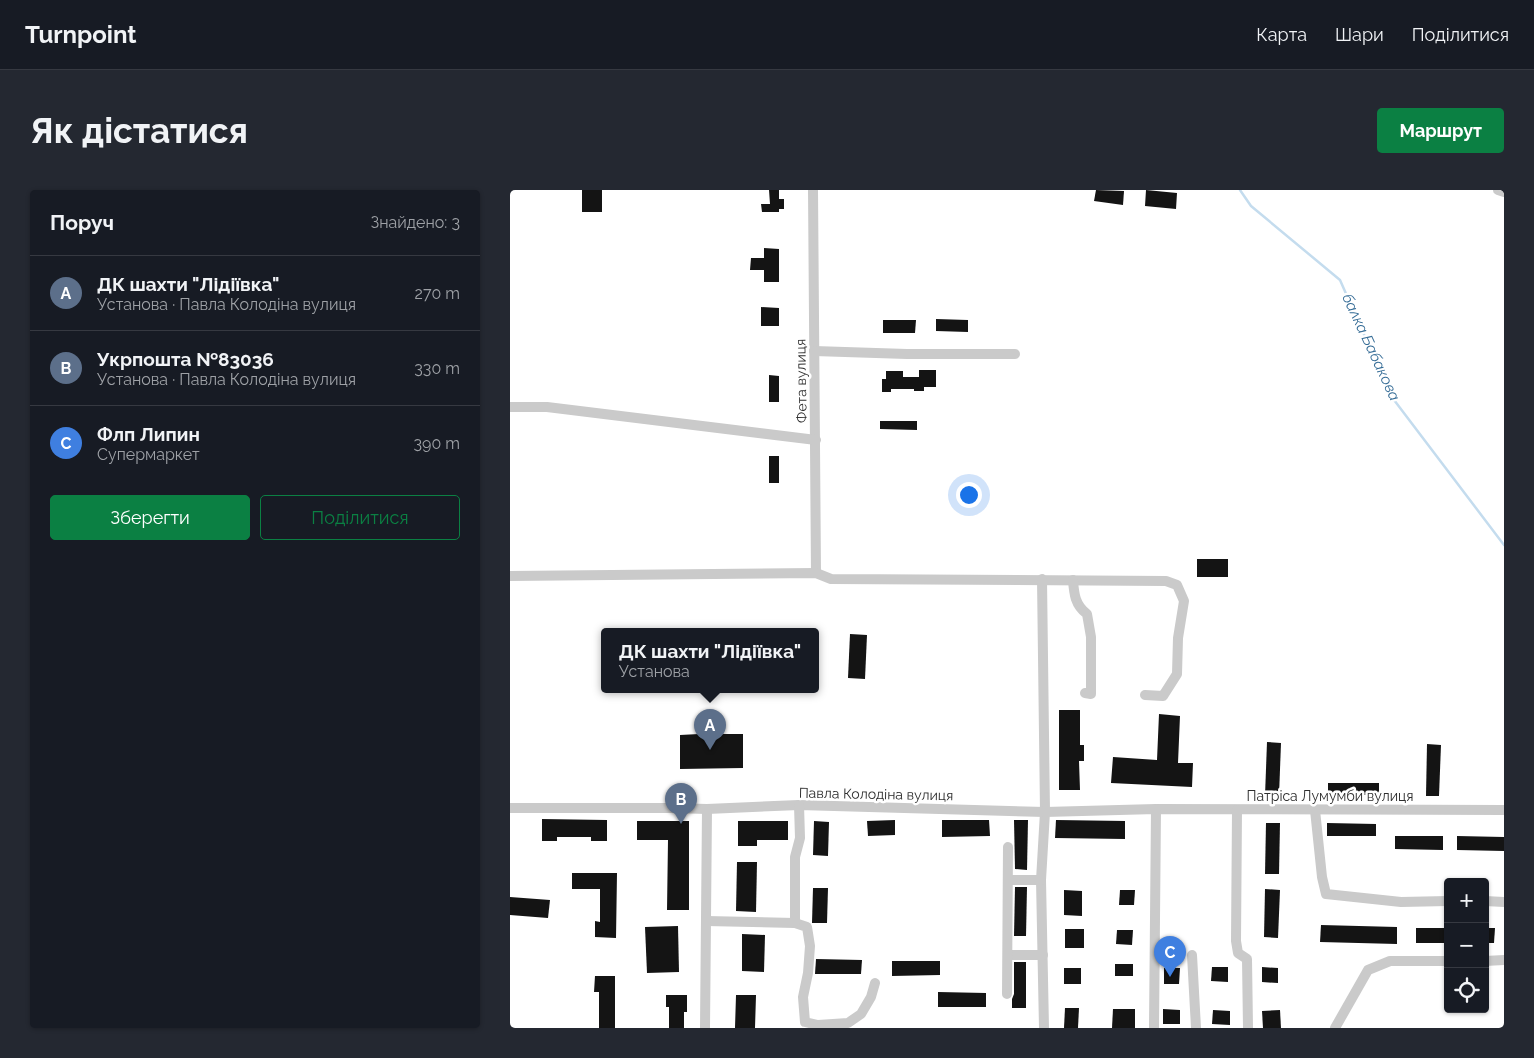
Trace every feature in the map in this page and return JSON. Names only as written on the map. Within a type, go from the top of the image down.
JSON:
[{"type":"street","name":"Фета вулиця","points":[[813,190],[816,572]]},
{"type":"street","points":[[1498,190],[1504,192]]},
{"type":"street","points":[[814,350],[907,354],[1015,354]]},
{"type":"street","points":[[510,407],[547,407],[816,440]]},
{"type":"street","points":[[510,576],[816,572],[831,579],[1166,581],[1177,585],[1184,601],[1178,638],[1177,674],[1163,696],[1145,695]]},
{"type":"street","points":[[1042,579],[1045,812],[1042,880],[1044,1028]]},
{"type":"street","points":[[1073,580],[1074,593],[1079,608],[1087,614],[1092,638],[1091,694]]},
{"type":"street","points":[[795,923],[795,857],[800,838],[799,805]]},
{"type":"street","name":"Павла Колодіна вулиця","points":[[510,808],[707,809],[799,805],[1045,812]]},
{"type":"street","points":[[705,1028],[707,809]]},
{"type":"street","points":[[1154,1028],[1156,809]]},
{"type":"street","name":"Патріса Лумумби вулиця","points":[[1045,812],[1156,809],[1504,810]]},
{"type":"street","points":[[1237,810],[1236,941],[1238,953],[1247,959],[1248,1028]]},
{"type":"street","points":[[1315,810],[1322,877],[1326,894],[1401,902],[1444,901]]},
{"type":"street","points":[[1007,994],[1008,847]]},
{"type":"street","points":[[1008,880],[1042,880]]},
{"type":"street","points":[[1489,901],[1504,902]]},
{"type":"street","points":[[706,921],[795,923],[807,927],[810,946],[808,972],[803,997],[805,1022],[818,1026],[848,1026],[861,1014],[871,998],[876,983]]},
{"type":"street","points":[[1008,955],[1042,955]]},
{"type":"street","points":[[1192,955],[1196,1028]]},
{"type":"street","points":[[1489,961],[1504,960]]},
{"type":"street","points":[[1335,1028],[1368,970],[1390,961],[1444,961]]},
{"type":"building","points":[[582,190],[602,190],[602,212],[582,212]]},
{"type":"building","points":[[769,190],[779,190],[779,199],[784,199],[784,209],[779,209],[779,212],[762,212],[761,204],[770,204]]},
{"type":"building","points":[[1096,190],[1124,191],[1123,205],[1094,201]]},
{"type":"building","points":[[1146,190],[1177,193],[1176,209],[1145,206]]},
{"type":"building","points":[[764,248],[779,249],[779,282],[764,282],[764,270],[750,270],[751,258],[764,258]]},
{"type":"building","points":[[761,307],[779,308],[779,326],[761,326]]},
{"type":"building","points":[[936,319],[968,320],[968,332],[936,331]]},
{"type":"building","points":[[883,320],[916,320],[915,333],[883,333]]},
{"type":"building","points":[[919,370],[936,370],[936,387],[924,387],[924,391],[891,389],[891,392],[882,392],[882,379],[886,379],[886,371],[903,371],[903,377],[919,377]]},
{"type":"building","points":[[769,375],[779,376],[779,402],[769,402]]},
{"type":"building","points":[[880,421],[917,421],[917,430],[880,429]]},
{"type":"building","points":[[769,456],[779,456],[779,483],[769,483]]},
{"type":"building","points":[[1197,559],[1228,559],[1228,577],[1197,577]]},
{"type":"building","points":[[850,634],[867,635],[865,679],[848,678]]},
{"type":"building","points":[[1059,710],[1080,710],[1080,745],[1084,745],[1084,761],[1079,761],[1080,790],[1059,790]]},
{"type":"building","points":[[1159,714],[1180,716],[1178,763],[1193,763],[1192,787],[1111,783],[1113,757],[1157,760]]},
{"type":"building","points":[[711,719],[720,724],[722,734],[743,734],[743,768],[680,769],[680,735],[699,734],[701,724]]},
{"type":"building","points":[[1267,742],[1281,743],[1279,796],[1265,796]]},
{"type":"building","points":[[1427,744],[1441,745],[1439,796],[1426,796]]},
{"type":"building","points":[[1328,783],[1379,783],[1379,795],[1328,795]]},
{"type":"building","points":[[542,819],[607,820],[607,841],[591,841],[591,837],[557,837],[557,841],[542,841]]},
{"type":"building","points":[[895,820],[895,835],[868,836],[867,821]]},
{"type":"building","points":[[942,820],[989,820],[990,836],[942,837]]},
{"type":"building","points":[[1014,820],[1028,820],[1027,870],[1015,869]]},
{"type":"building","points":[[1056,820],[1125,821],[1125,839],[1055,838]]},
{"type":"building","points":[[637,821],[689,821],[689,910],[667,910],[668,840],[637,840]]},
{"type":"building","points":[[738,821],[788,821],[788,840],[757,840],[757,846],[738,846]]},
{"type":"building","points":[[814,821],[829,822],[828,856],[813,855]]},
{"type":"building","points":[[1266,823],[1280,823],[1279,874],[1265,874]]},
{"type":"building","points":[[1327,823],[1376,824],[1376,836],[1327,836]]},
{"type":"building","points":[[1395,836],[1443,836],[1443,850],[1395,849]]},
{"type":"building","points":[[1457,836],[1504,837],[1504,851],[1457,850]]},
{"type":"building","points":[[737,862],[757,862],[756,912],[736,911]]},
{"type":"building","points":[[572,873],[617,873],[616,938],[595,937],[595,921],[600,922],[600,889],[572,889]]},
{"type":"building","points":[[1015,887],[1027,887],[1026,936],[1014,936]]},
{"type":"building","points":[[813,888],[828,888],[827,923],[812,923]]},
{"type":"building","points":[[1265,889],[1280,890],[1278,938],[1264,937]]},
{"type":"building","points":[[1064,890],[1082,891],[1082,916],[1064,915]]},
{"type":"building","points":[[1120,890],[1135,890],[1134,905],[1119,905]]},
{"type":"building","points":[[510,897],[550,900],[548,918],[510,915]]},
{"type":"building","points":[[1321,925],[1397,927],[1397,944],[1320,942]]},
{"type":"building","points":[[678,926],[679,972],[647,973],[645,927]]},
{"type":"building","points":[[1416,928],[1444,928],[1444,943],[1416,943]]},
{"type":"building","points":[[1489,928],[1495,928],[1494,943],[1489,943]]},
{"type":"building","points":[[1065,929],[1084,929],[1084,948],[1065,948]]},
{"type":"building","points":[[1117,930],[1133,930],[1132,945],[1116,944]]},
{"type":"building","points":[[742,934],[765,935],[764,972],[742,971]]},
{"type":"building","points":[[816,959],[862,960],[861,974],[815,974]]},
{"type":"building","points":[[892,961],[940,961],[940,975],[892,976]]},
{"type":"building","points":[[1014,962],[1026,962],[1026,1008],[1012,1008]]},
{"type":"building","points":[[1115,964],[1133,964],[1133,976],[1115,976]]},
{"type":"building","points":[[1212,967],[1228,967],[1228,982],[1211,981]]},
{"type":"building","points":[[1262,967],[1278,968],[1278,983],[1262,982]]},
{"type":"building","points":[[1064,968],[1081,968],[1081,984],[1064,984]]},
{"type":"building","points":[[1164,968],[1180,968],[1179,984],[1164,984]]},
{"type":"building","points":[[595,976],[615,976],[615,1028],[599,1028],[599,992],[594,992]]},
{"type":"building","points":[[938,992],[986,993],[986,1007],[938,1007]]},
{"type":"building","points":[[666,995],[687,995],[687,1012],[684,1012],[684,1028],[669,1028],[669,1007],[666,1007]]},
{"type":"building","points":[[736,995],[756,995],[755,1028],[735,1028]]},
{"type":"building","points":[[1065,1008],[1079,1008],[1078,1028],[1064,1028]]},
{"type":"building","points":[[1113,1009],[1135,1009],[1135,1028],[1112,1028]]},
{"type":"building","points":[[1163,1009],[1180,1010],[1180,1024],[1163,1024]]},
{"type":"building","points":[[1213,1010],[1230,1011],[1230,1025],[1212,1024]]},
{"type":"building","points":[[1280,1010],[1281,1028],[1263,1028],[1262,1011]]},
{"type":"waterway","name":"балка Бабакова","points":[[1240,190],[1251,206],[1340,280],[1391,396],[1504,545]]},
{"type":"place","name":"ДК шахти \"Лідіївка\"","points":[[710,750]]},
{"type":"place","name":"Укрпошта №83036","points":[[681,824]]},
{"type":"place","name":"Флп Липин","points":[[1170,977]]}]
